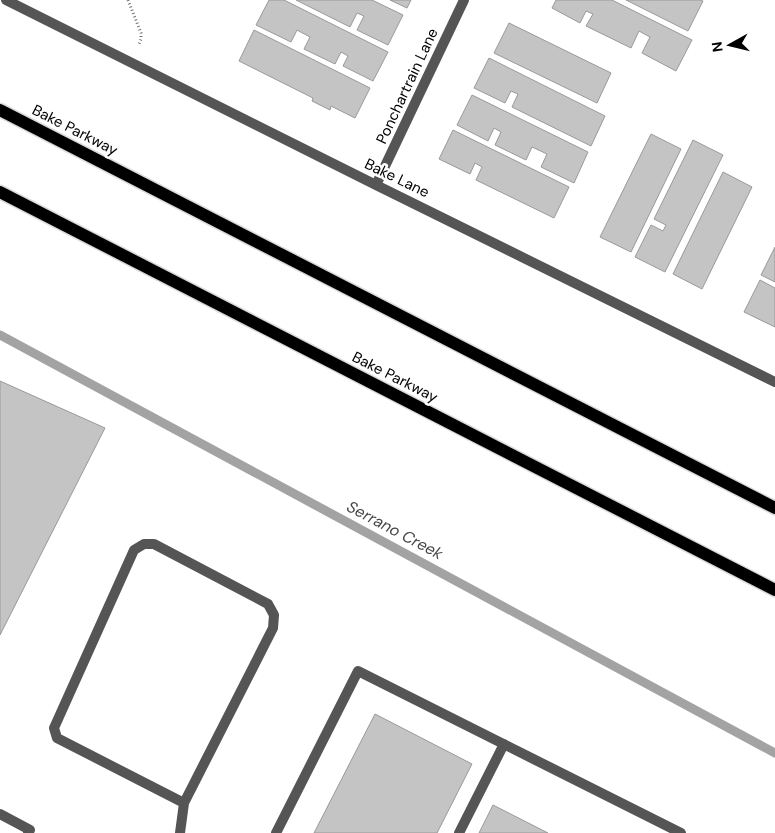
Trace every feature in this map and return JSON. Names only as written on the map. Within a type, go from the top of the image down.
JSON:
[{"type":"main road","name":"Bake Parkway","points":[[0,110],[775,508]]},
{"type":"main road","name":"Bake Parkway","points":[[0,192],[775,590]]},
{"type":"street","name":"Bake Lane","points":[[6,0],[775,382]]},
{"type":"street","name":"Ponchartrain Lane","points":[[376,185],[464,0]]},
{"type":"street","points":[[180,833],[184,803],[273,628],[274,615],[268,604],[154,544],[144,544],[134,550],[54,728],[57,738],[184,803]]},
{"type":"street","points":[[276,833],[358,671],[680,833]]},
{"type":"street","points":[[459,833],[504,744]]},
{"type":"street","points":[[0,814],[32,832]]},
{"type":"path","points":[[128,0],[141,33],[141,39],[130,61]]},
{"type":"building","points":[[269,0],[284,0],[388,52],[373,81],[343,66],[348,56],[341,52],[335,64],[304,49],[310,37],[297,30],[291,42],[256,25]]},
{"type":"building","points":[[296,0],[372,0],[403,15],[388,45],[357,30],[364,16],[357,13],[350,27]]},
{"type":"building","points":[[390,0],[411,0],[407,8]]},
{"type":"building","points":[[556,0],[612,0],[692,40],[676,71],[642,53],[650,37],[639,31],[631,48],[586,26],[593,14],[586,11],[580,23],[552,8]]},
{"type":"building","points":[[626,0],[701,0],[703,1],[688,31]]},
{"type":"building","points":[[509,23],[611,73],[597,103],[494,53]]},
{"type":"building","points":[[254,30],[370,88],[355,118],[331,106],[330,110],[312,101],[313,98],[239,61]]},
{"type":"building","points":[[489,58],[605,116],[591,146],[512,107],[518,94],[511,91],[505,103],[474,88]]},
{"type":"building","points":[[472,95],[588,152],[574,183],[541,167],[547,154],[532,147],[526,160],[495,145],[501,132],[494,128],[488,141],[457,125]]},
{"type":"building","points":[[453,130],[569,187],[554,218],[476,180],[482,167],[475,163],[470,174],[439,159]]},
{"type":"building","points":[[651,134],[681,149],[631,252],[600,237]]},
{"type":"building","points":[[693,140],[723,155],[665,272],[635,257],[651,225],[663,231],[666,225],[654,219]]},
{"type":"building","points":[[723,172],[752,187],[702,289],[673,274]]},
{"type":"building","points":[[775,247],[775,282],[761,275]]},
{"type":"building","points":[[760,280],[775,288],[775,327],[744,312]]},
{"type":"building","points":[[0,381],[105,428],[0,635]]},
{"type":"building","points":[[375,714],[472,764],[437,833],[314,833]]},
{"type":"building","points":[[493,805],[548,833],[479,833]]},
{"type":"waterway","name":"Serrano Creek","points":[[0,335],[775,753]]}]
